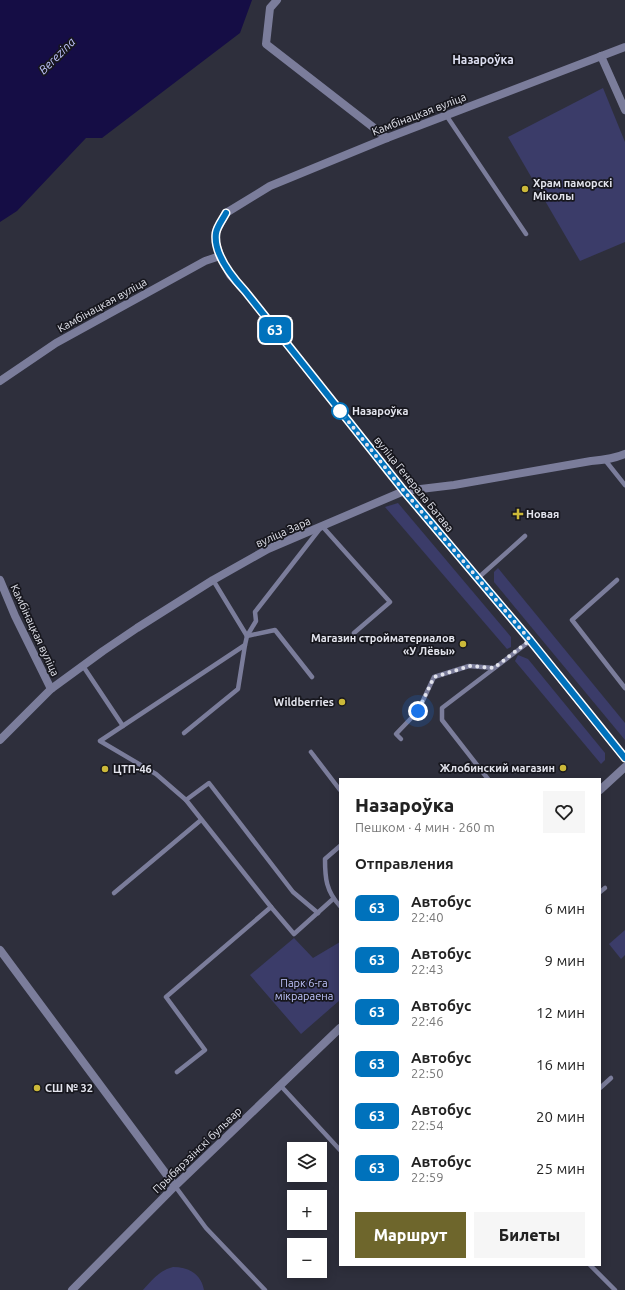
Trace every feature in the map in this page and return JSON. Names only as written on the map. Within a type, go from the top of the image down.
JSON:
[{"type":"street","points":[[277,0],[270,8],[266,44],[387,138]]},
{"type":"street","name":"Камбінацкая вуліца","points":[[226,213],[270,186],[387,138],[625,47]]},
{"type":"street","points":[[601,56],[625,110]]},
{"type":"street","name":"вуліца Генерала Батава","points":[[226,213],[216,232],[216,244],[220,256],[230,275],[245,291],[404,491],[530,640],[625,758]]},
{"type":"street","name":"Камбінацкая вуліца","points":[[0,381],[56,343],[205,261],[220,256]]},
{"type":"street","name":"вуліца Зара","points":[[0,740],[51,689],[83,666],[137,628],[213,580],[268,549],[404,491],[426,487],[454,485],[591,461],[605,460],[625,454]]},
{"type":"street","name":"Камбінацкая вуліца","points":[[0,580],[15,616],[51,689]]},
{"type":"street","points":[[601,789],[625,766]]},
{"type":"street","points":[[0,950],[175,1186]]},
{"type":"street","name":"Прыбярэзінскі бульвар","points":[[72,1290],[175,1186],[339,1029]]},
{"type":"lane","points":[[446,115],[526,234]]},
{"type":"lane","points":[[605,460],[625,485]]},
{"type":"lane","points":[[184,733],[238,689],[247,636],[256,621],[255,612],[322,526],[390,602],[354,633]]},
{"type":"lane","points":[[478,578],[525,536]]},
{"type":"lane","points":[[213,580],[247,636]]},
{"type":"lane","points":[[617,580],[572,620],[625,688]]},
{"type":"lane","points":[[247,636],[275,630],[312,677]]},
{"type":"lane","points":[[487,778],[442,720],[442,708],[530,640]]},
{"type":"lane","points":[[245,645],[100,741],[156,774],[186,800],[294,934],[334,899]]},
{"type":"lane","points":[[83,666],[123,726]]},
{"type":"lane","points":[[400,739],[396,734],[418,711],[434,677],[470,666],[494,668]]},
{"type":"lane","points":[[311,752],[339,789]]},
{"type":"lane","points":[[186,800],[209,783],[293,892],[318,913]]},
{"type":"lane","points":[[114,893],[201,820]]},
{"type":"lane","points":[[339,847],[325,859],[325,880],[334,899],[339,905]]},
{"type":"lane","points":[[601,891],[605,888]]},
{"type":"lane","points":[[176,1072],[205,1050],[166,997],[271,907]]},
{"type":"lane","points":[[601,1087],[611,1078]]},
{"type":"lane","points":[[280,1085],[339,1149]]},
{"type":"lane","points":[[175,1186],[206,1228],[265,1290]]},
{"type":"lane","points":[[591,1266],[615,1290]]},
{"type":"green space","points":[[603,88],[625,142],[625,242],[580,261],[508,137]]},
{"type":"green space","points":[[398,503],[511,637],[511,647],[507,649],[385,507]]},
{"type":"green space","points":[[498,568],[625,723],[625,740],[494,582],[494,572]]},
{"type":"green space","points":[[518,655],[528,659],[605,753],[605,760],[601,764],[515,661]]},
{"type":"green space","points":[[625,930],[625,955],[621,959],[609,944]]},
{"type":"green space","name":"Парк 6-га мікрараена","points":[[294,938],[313,958],[339,943],[339,1001],[301,1034],[250,975]]},
{"type":"green space","points":[[173,1267],[184,1268],[193,1272],[200,1280],[204,1290],[143,1290],[160,1273]]},
{"type":"water","name":"Berezina","points":[[0,0],[252,0],[240,33],[102,138],[86,138],[17,211],[0,222]]},
{"type":"bus line","name":"63","points":[[226,213],[216,232],[216,244],[220,256],[230,275],[245,291],[404,491],[530,640],[625,758]]},
{"type":"place","name":"Храм паморскі Міколы","points":[[525,189]]},
{"type":"place","name":"Назароўка","points":[[340,411]]},
{"type":"place","name":"Новая","points":[[518,514]]},
{"type":"place","name":"Магазин стройматериалов «У Лёвы»","points":[[463,644]]},
{"type":"place","name":"Wildberries","points":[[342,702]]},
{"type":"place","name":"Жлобинский магазин","points":[[563,768]]},
{"type":"place","name":"ЦТП-46","points":[[105,769]]},
{"type":"place","name":"СШ № 32","points":[[37,1088]]},
{"type":"district","name":"Назароўка","points":[[483,60]]},
{"type":"route","points":[[340,411],[404,491],[530,640],[494,668],[470,666],[434,677],[418,711]]}]
